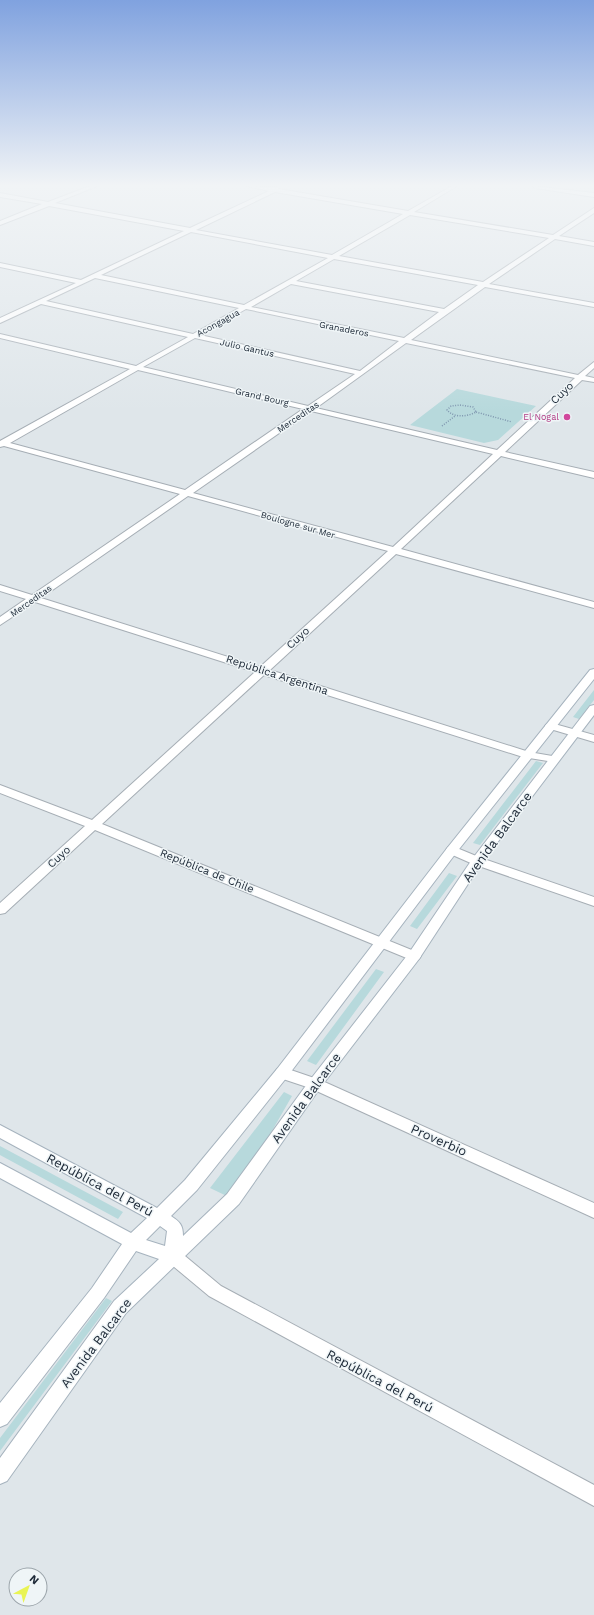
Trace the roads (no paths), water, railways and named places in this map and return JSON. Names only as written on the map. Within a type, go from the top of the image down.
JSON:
[{"type":"street","points":[[0,321],[126,261]]},
{"type":"street","name":"Acongagua","points":[[2,444],[325,261]]},
{"type":"street","points":[[363,261],[594,305]]},
{"type":"street","name":"Merceditas","points":[[0,622],[361,373],[445,311],[518,261]]},
{"type":"street","points":[[0,265],[82,282]]},
{"type":"street","name":"Granaderos","points":[[95,276],[594,380]]},
{"type":"street","points":[[290,282],[445,311]]},
{"type":"street","name":"Julio Gantus","points":[[40,302],[361,373]]},
{"type":"street","name":"Grand Bourg","points":[[0,336],[594,475]]},
{"type":"street","name":"Cuyo","points":[[0,910],[394,551],[498,452],[594,364]]},
{"type":"street","name":"Boulogne sur Mer","points":[[2,444],[594,605]]},
{"type":"street","name":"República Argentina","points":[[0,588],[262,670],[527,756],[554,759]]},
{"type":"street","points":[[0,1418],[98,1293],[133,1242],[191,1185],[282,1073],[452,850],[594,672]]},
{"type":"street","name":"Avenida Balcarce","points":[[0,1474],[120,1307],[233,1199],[315,1084],[414,956],[477,862],[594,708]]},
{"type":"street","points":[[552,726],[594,739]]},
{"type":"street","name":"República de Chile","points":[[0,789],[94,825],[414,956]]},
{"type":"street","points":[[452,850],[477,862],[594,902]]},
{"type":"street","name":"Proverbio","points":[[282,1073],[315,1084],[594,1211]]},
{"type":"street","name":"República del Perú","points":[[0,1131],[158,1216],[175,1228],[174,1256]]},
{"type":"street","name":"República del Perú","points":[[0,1170],[133,1242],[174,1256],[215,1291],[594,1496]]},
{"type":"place","name":"El Nogal","points":[[567,417]]}]
